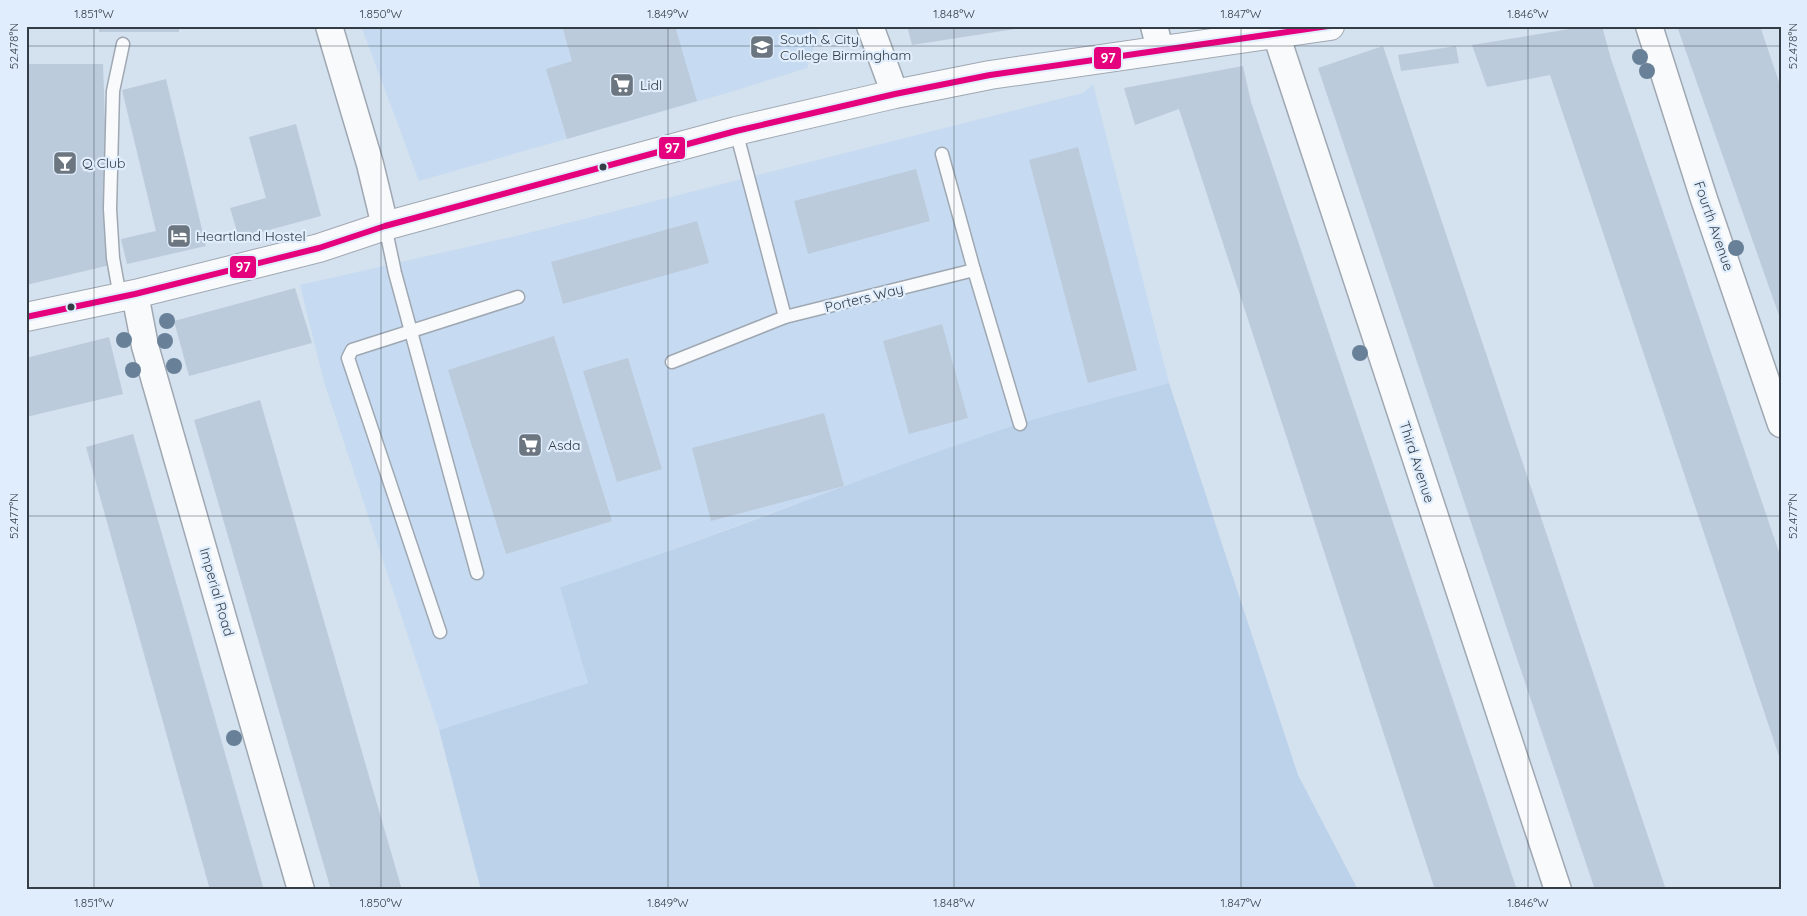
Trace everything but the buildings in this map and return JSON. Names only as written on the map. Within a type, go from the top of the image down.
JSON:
[{"type":"main road","points":[[26,317],[127,295],[319,248],[385,226],[736,131],[895,94],[1157,38],[1276,34],[1330,26]]},
{"type":"street","points":[[329,26],[370,164],[385,226]]},
{"type":"street","points":[[870,26],[895,94]]},
{"type":"street","name":"Fourth Avenue","points":[[1649,26],[1781,424]]},
{"type":"street","name":"Third Avenue","points":[[1276,34],[1558,890]]},
{"type":"street","name":"Imperial Road","points":[[127,295],[146,346],[302,890]]},
{"type":"lane","points":[[122,44],[113,91],[110,210],[113,258],[127,295]]},
{"type":"lane","points":[[736,131],[785,318]]},
{"type":"lane","points":[[942,154],[1020,424]]},
{"type":"lane","points":[[385,226],[411,332],[478,573]]},
{"type":"lane","name":"Porters Way","points":[[672,362],[785,318],[974,270]]},
{"type":"lane","points":[[440,632],[348,358],[352,350],[518,297]]},
{"type":"shaded area","points":[[361,26],[820,26],[807,68],[727,93],[419,181]]},
{"type":"shaded area","points":[[1093,84],[1169,383],[1020,424],[844,486],[628,566],[560,587],[588,683],[439,730],[324,382],[300,285],[524,234],[1083,93]]},
{"type":"shaded area","points":[[1169,383],[1298,775],[1358,890],[481,890],[439,730],[588,683],[560,587],[675,549],[961,443],[1056,413]]},
{"type":"transit line","name":"97","points":[[26,317],[135,294],[319,248],[385,226],[736,131],[895,94],[990,75],[1328,26]]},
{"type":"place","name":"South & City College Birmingham","points":[[762,47]]},
{"type":"place","name":"Lidl","points":[[622,85]]},
{"type":"place","name":"Q Club","points":[[65,163]]},
{"type":"place","name":"Heartland Hostel","points":[[179,236]]},
{"type":"place","name":"Asda","points":[[530,445]]}]
